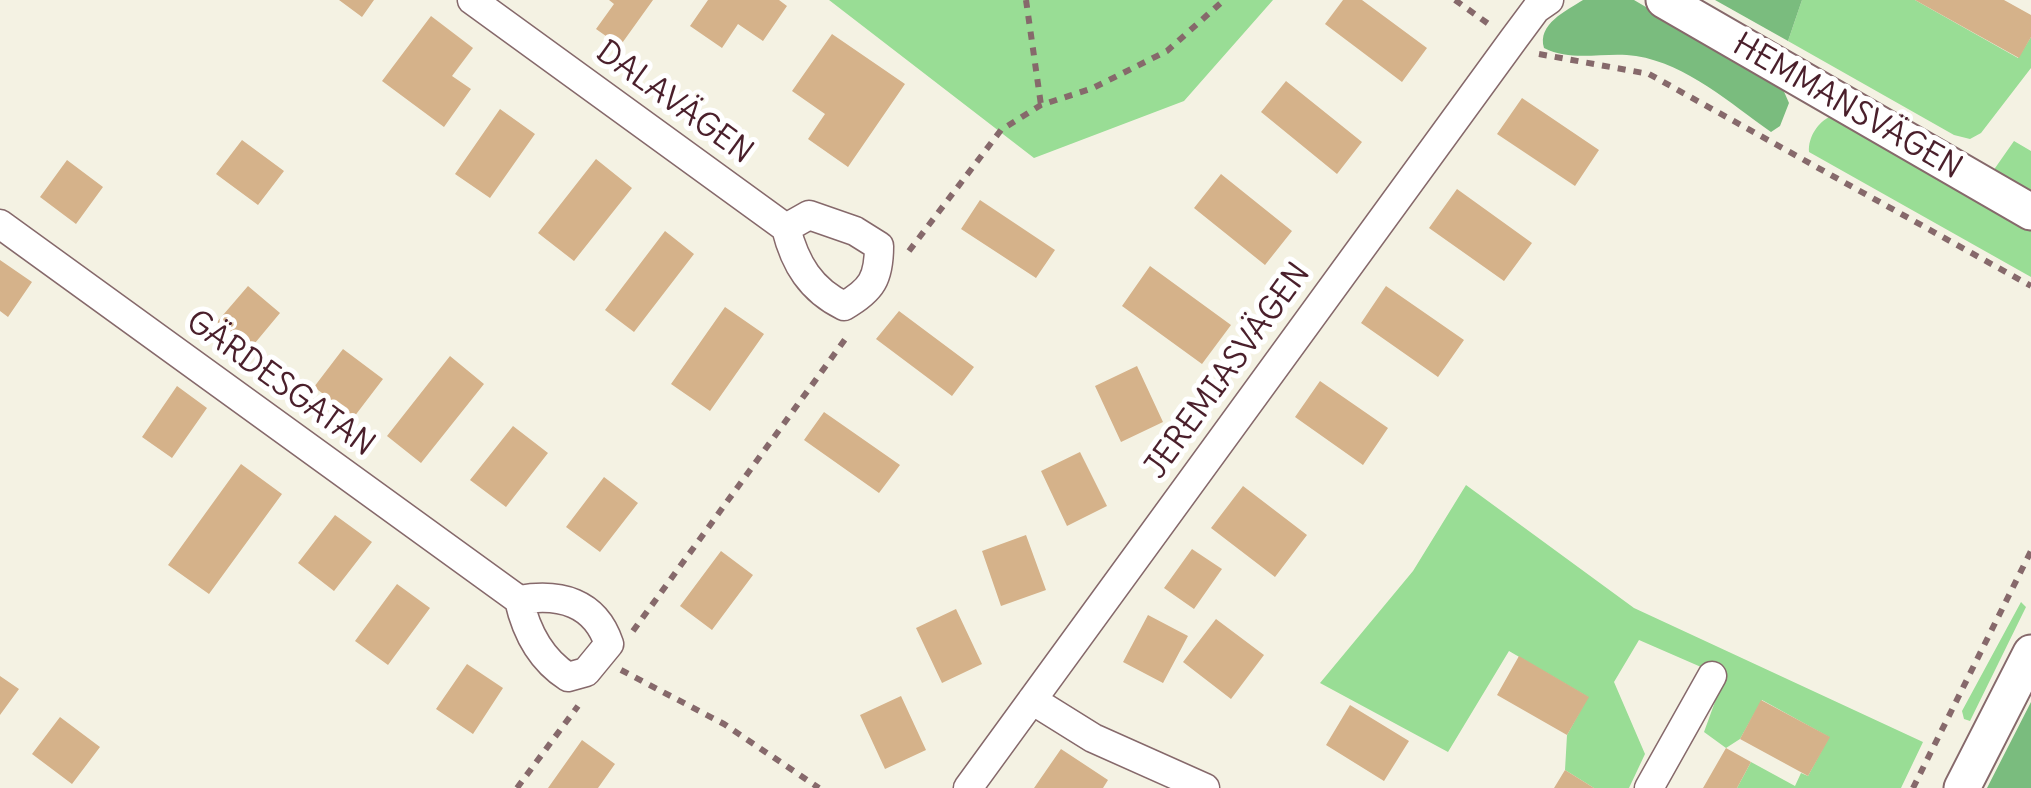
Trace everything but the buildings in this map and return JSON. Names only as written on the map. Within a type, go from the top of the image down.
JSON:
[{"type":"street","name":"DALAVÄGEN","points":[[472,0],[786,228]]},
{"type":"street","name":"JEREMIASVÄGEN","points":[[968,788],[1513,40],[1536,9],[1549,0]]},
{"type":"street","name":"HEMMANSVÄGEN","points":[[1664,0],[2031,212]]},
{"type":"street","name":"GÄRDESGATAN","points":[[0,224],[519,600]]},
{"type":"street","points":[[548,595],[585,606],[602,624],[609,644],[604,661],[586,672],[568,676],[552,666],[526,628],[519,600],[548,595]]},
{"type":"street","points":[[1962,788],[2031,652]]},
{"type":"street","points":[[1649,788],[1712,676]]},
{"type":"street","points":[[1032,700],[1093,738],[1205,788]]},
{"type":"path","points":[[1026,0],[1041,105]]},
{"type":"path","points":[[903,260],[1001,130],[1041,105],[1093,88],[1150,61],[1192,31],[1224,0]]},
{"type":"path","points":[[1455,0],[1536,53],[1649,74],[2031,286]]},
{"type":"path","points":[[819,788],[724,724],[604,661],[856,324]]},
{"type":"path","points":[[1913,788],[2031,552]]},
{"type":"path","points":[[517,788],[579,704]]},
{"type":"green space","points":[[829,0],[1273,0],[1184,101],[1034,158]]},
{"type":"green space","points":[[1583,0],[1634,0],[1782,87],[1789,103],[1780,126],[1771,132],[1708,86],[1655,60],[1624,55],[1567,55],[1544,48],[1549,25]]},
{"type":"green space","points":[[1715,0],[1802,0],[1788,41]]},
{"type":"green space","points":[[1802,0],[1915,0],[2018,58],[2031,37],[2031,68],[1981,133],[1970,139],[1954,135],[1788,41]]},
{"type":"green space","points":[[1831,116],[2031,228],[2031,277],[1809,152],[1815,131]]},
{"type":"green space","points":[[2014,141],[2031,151],[2031,190],[1993,171]]},
{"type":"green space","points":[[1466,485],[1634,608],[1923,742],[1901,788],[1737,788],[1751,762],[1795,786],[1801,773],[1808,776],[1829,737],[1762,700],[1740,739],[1726,748],[1704,732],[1724,677],[1639,640],[1614,682],[1645,754],[1629,788],[1594,788],[1565,770],[1567,735],[1588,697],[1509,651],[1448,752],[1320,683],[1413,571]]},
{"type":"green space","points":[[2021,602],[2026,607],[1970,721],[1964,719],[1962,711]]},
{"type":"green space","points":[[2031,702],[2031,788],[1987,788]]}]
